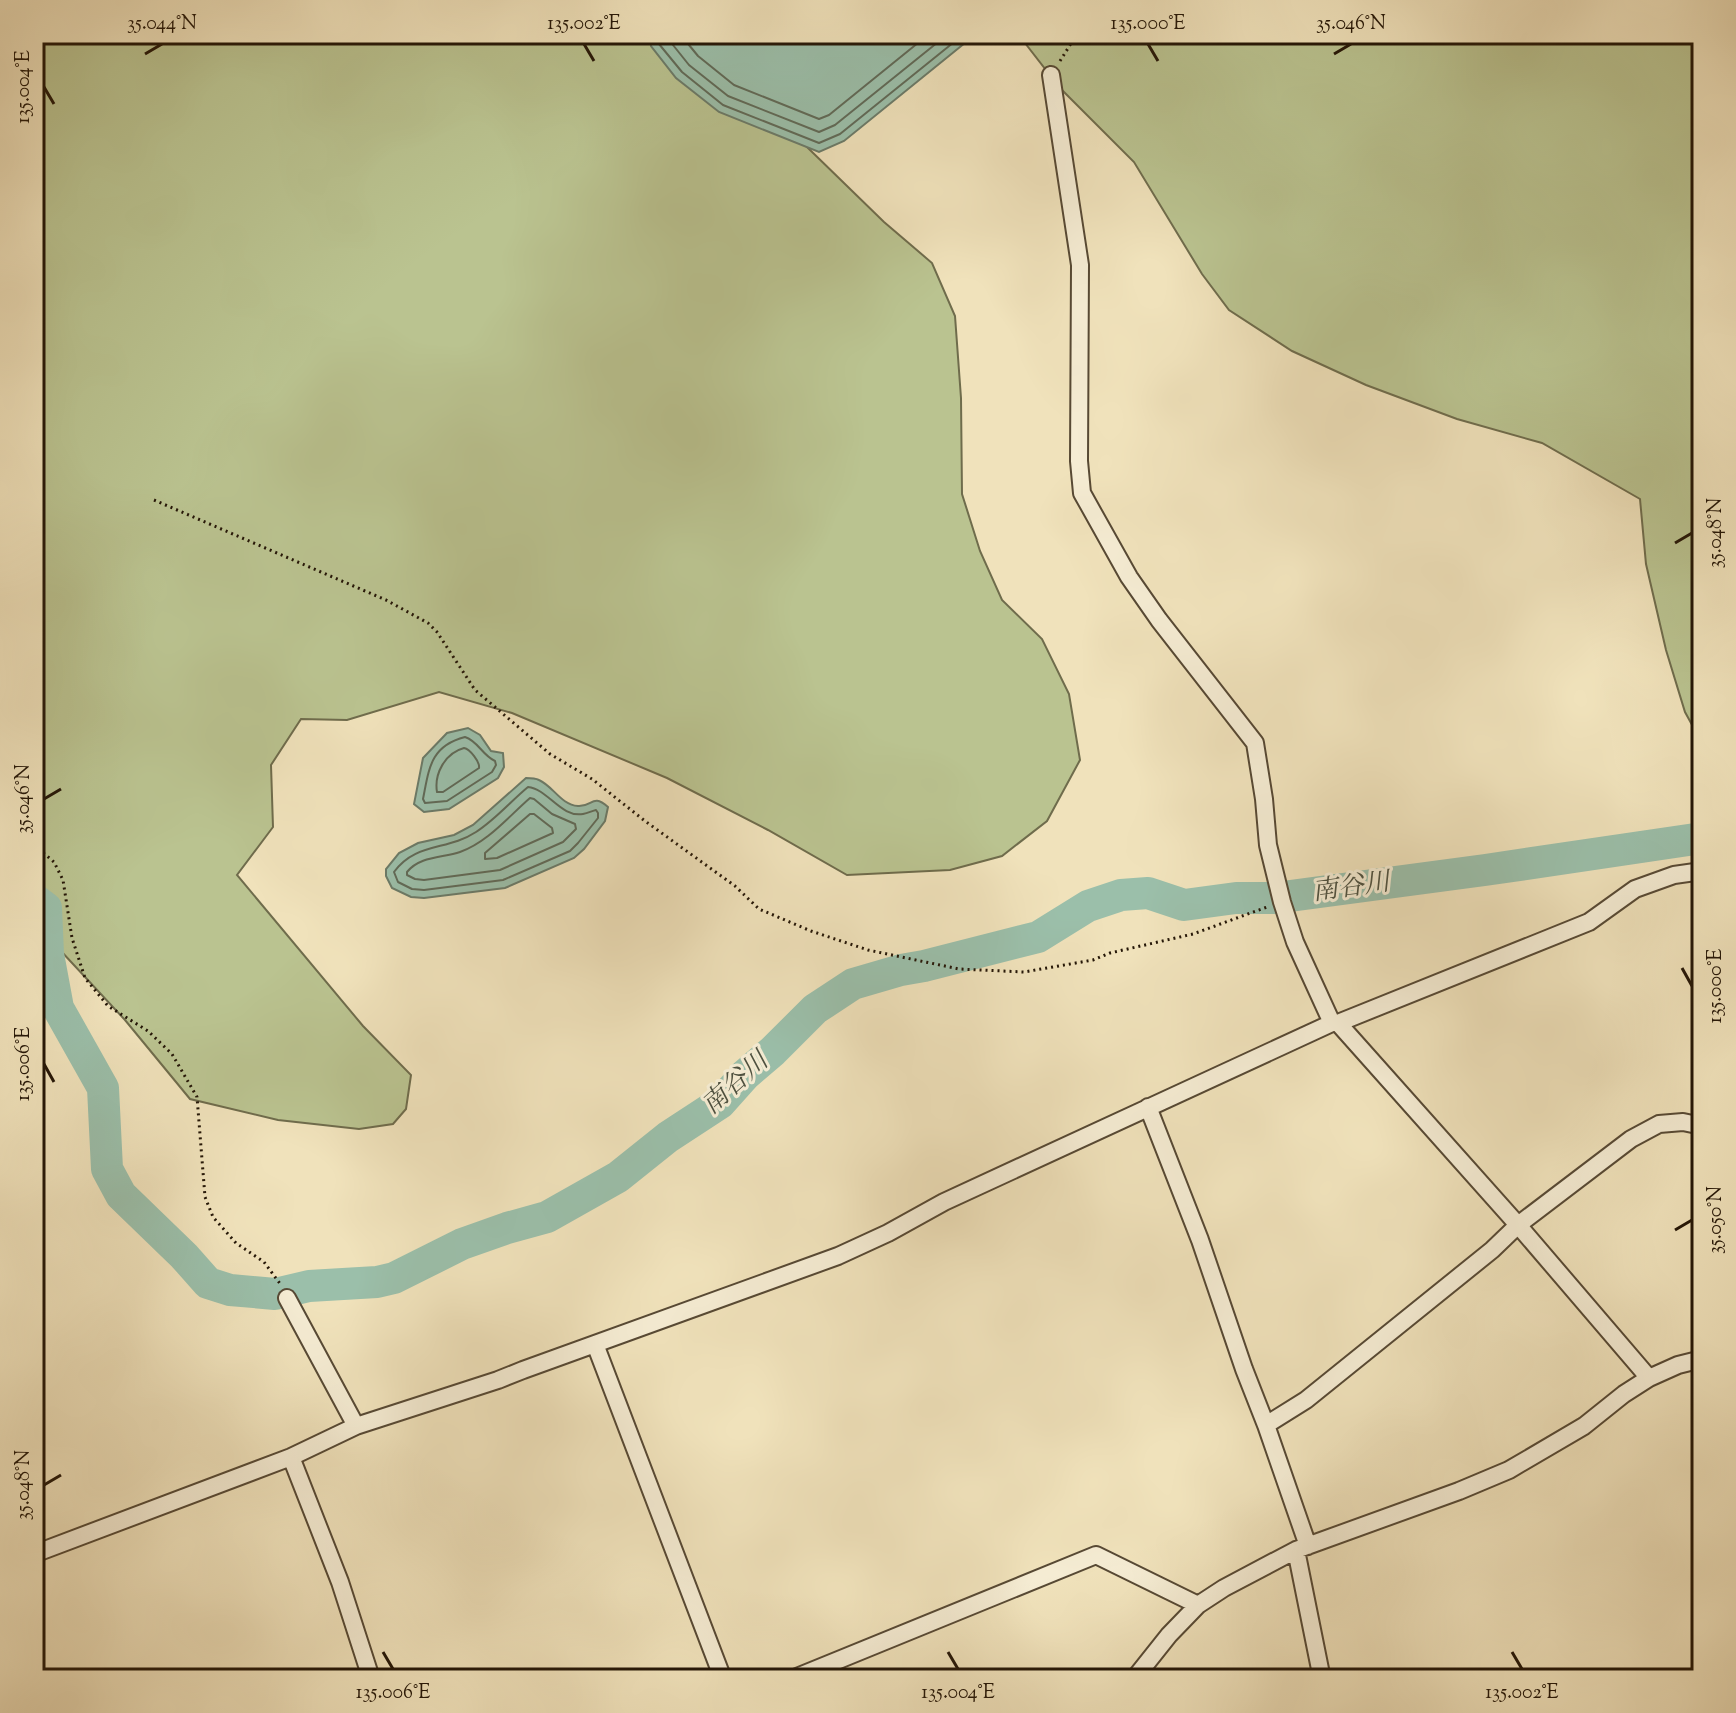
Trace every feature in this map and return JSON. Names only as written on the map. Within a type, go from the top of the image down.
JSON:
[{"type":"street","points":[[34,1554],[291,1457],[356,1426],[498,1380],[838,1256],[944,1202],[1332,1023],[1295,942],[1282,902],[1268,845],[1255,743],[1129,577],[1082,493],[1079,461],[1080,265],[1051,75]]},
{"type":"street","points":[[1649,1378],[1338,1023],[1589,922],[1635,889],[1674,875],[1702,871]]},
{"type":"street","points":[[1148,1107],[1200,1240],[1266,1425],[1302,1548],[1322,1679]]},
{"type":"street","points":[[1266,1425],[1306,1400],[1492,1250],[1518,1225],[1631,1139],[1659,1124],[1683,1122],[1702,1126]]},
{"type":"street","points":[[287,1298],[356,1426]]},
{"type":"street","points":[[595,1344],[723,1679]]},
{"type":"street","points":[[1134,1679],[1198,1605],[1224,1588],[1302,1548],[1509,1470],[1584,1426],[1649,1378],[1678,1365],[1702,1359]]},
{"type":"street","points":[[291,1457],[340,1582],[371,1678],[368,1679]]},
{"type":"street","points":[[792,1679],[1096,1555],[1198,1605]]},
{"type":"path","points":[[1051,75],[1077,34]]},
{"type":"path","points":[[154,500],[386,600],[428,623],[475,690],[550,754],[592,779],[735,886],[759,909],[811,931],[868,950],[959,969],[1024,972],[1093,960],[1110,953],[1193,934],[1282,902]]},
{"type":"path","points":[[34,845],[54,862],[63,880],[72,938],[85,978],[108,1006],[148,1031],[172,1054],[197,1097],[205,1197],[213,1217],[236,1243],[264,1262],[278,1280]]},
{"type":"shaded area","points":[[34,34],[685,34],[884,222],[932,263],[955,316],[961,398],[962,494],[980,551],[1002,600],[1042,639],[1069,694],[1080,760],[1047,821],[1002,856],[950,870],[847,875],[667,778],[512,713],[439,692],[347,720],[301,719],[271,765],[273,827],[237,875],[363,1026],[411,1075],[406,1109],[393,1124],[359,1129],[278,1120],[190,1099],[125,1020],[34,922]]},
{"type":"shaded area","points":[[1018,34],[1702,34],[1702,743],[1685,712],[1666,650],[1646,564],[1640,499],[1542,443],[1457,419],[1366,385],[1292,351],[1229,310],[1202,274],[1134,162],[1060,88]]},
{"type":"water","points":[[650,34],[976,34],[844,141],[819,152],[719,112],[676,78],[651,46]]},
{"type":"water","points":[[468,728],[480,735],[491,751],[503,753],[504,767],[498,778],[449,809],[424,812],[414,804],[423,758],[447,733]]},
{"type":"water","points":[[526,778],[544,783],[572,805],[583,806],[599,801],[608,807],[605,821],[574,858],[505,888],[424,898],[411,897],[392,888],[386,869],[399,853],[418,843],[454,835],[473,825]]},
{"type":"waterway","name":"南谷川","points":[[34,899],[46,908],[48,954],[58,1008],[103,1088],[107,1169],[121,1195],[208,1283],[230,1290],[275,1294],[309,1286],[394,1278],[462,1244],[547,1217],[618,1177],[668,1137],[720,1103],[815,1009],[853,984],[1038,937],[1088,906],[1121,895],[1148,893],[1184,905],[1236,898],[1275,898],[1702,838]]}]
